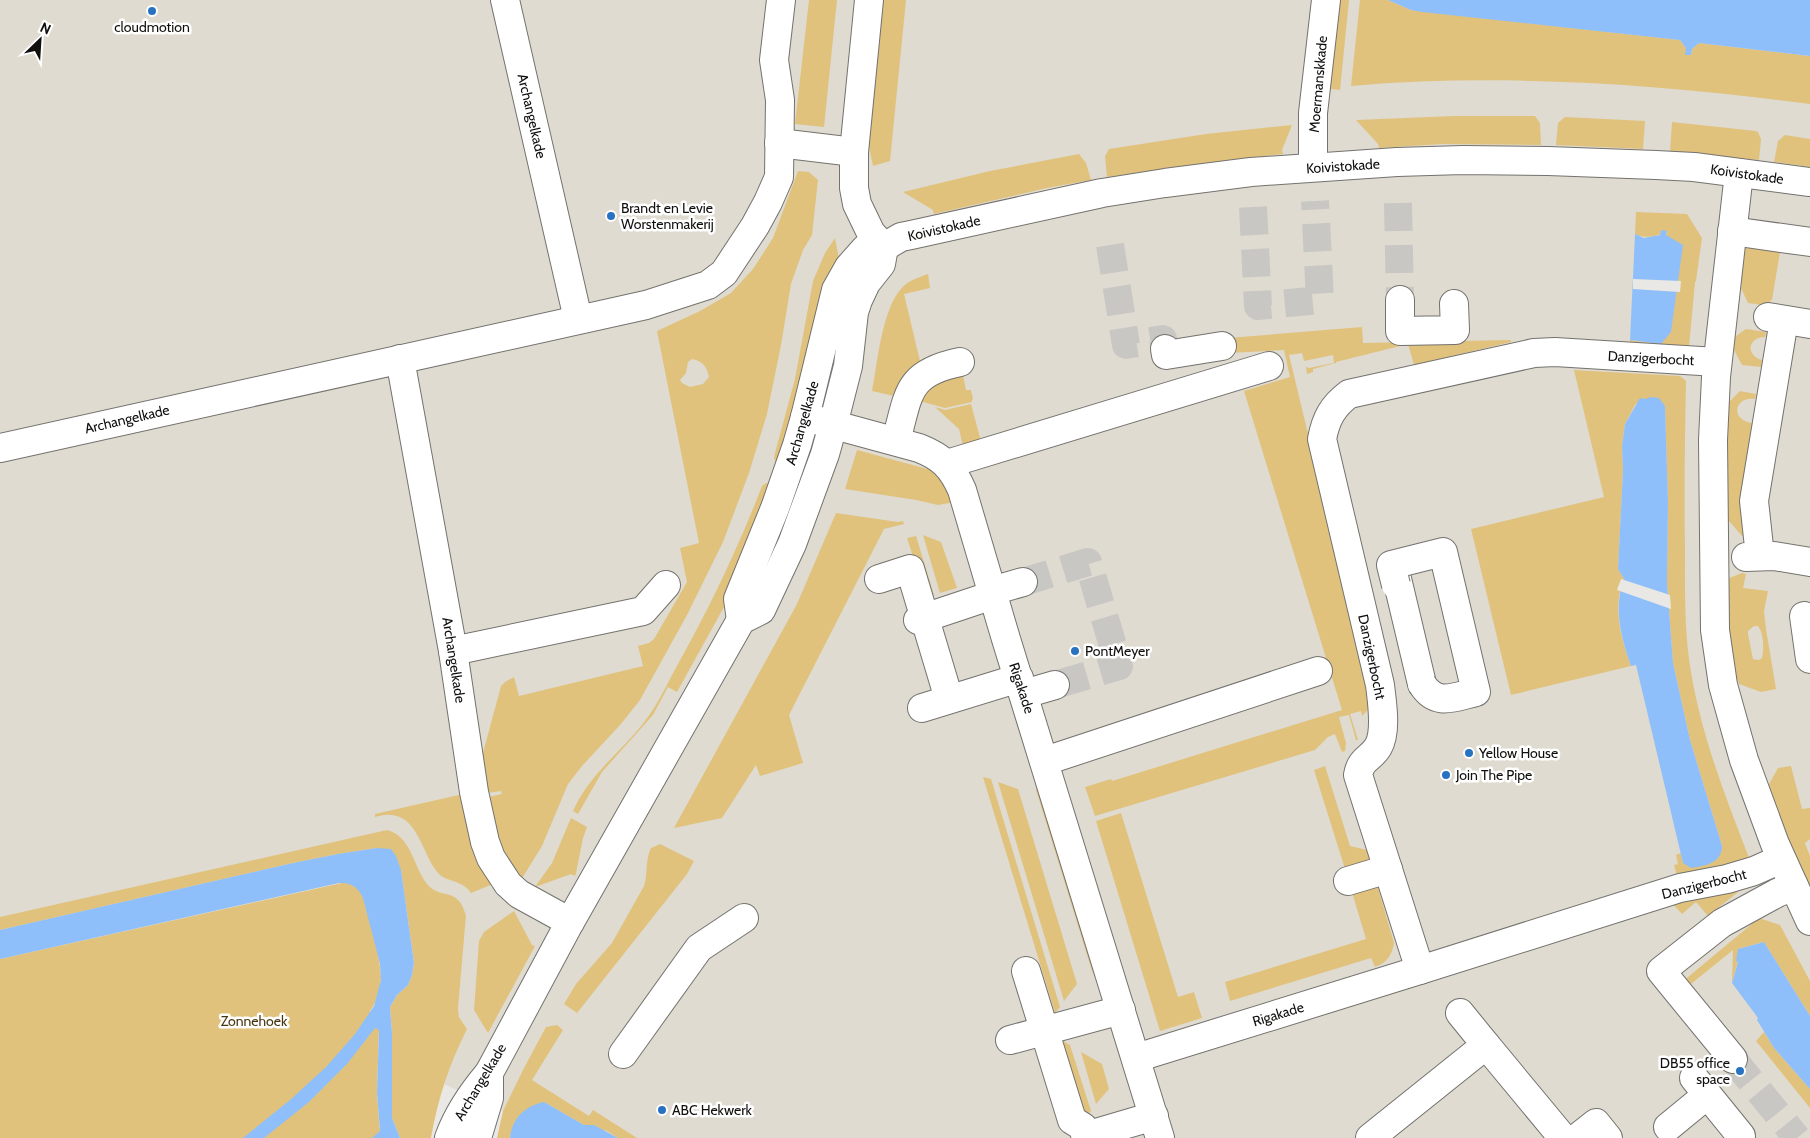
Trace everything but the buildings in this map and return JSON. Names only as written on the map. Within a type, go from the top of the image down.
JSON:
[{"type":"street","name":"Archangelkade","points":[[505,0],[578,319]]},
{"type":"street","name":"Archangelkade","points":[[0,448],[646,305],[708,285],[724,273],[755,226],[779,177],[780,100],[774,60],[781,0]]},
{"type":"street","points":[[869,0],[854,152],[854,188],[857,204],[871,233],[884,247]]},
{"type":"street","name":"Moermanskkade","points":[[1313,167],[1313,113],[1326,0]]},
{"type":"street","points":[[779,143],[854,152]]},
{"type":"street","name":"Koivistokade","points":[[884,247],[902,237],[1165,182],[1313,167],[1397,162],[1548,161],[1694,167],[1810,182]]},
{"type":"street","points":[[1739,173],[1717,362],[1713,556],[1715,630],[1723,685],[1759,804],[1810,921]]},
{"type":"street","points":[[1732,231],[1810,242]]},
{"type":"street","name":"Archangelkade","points":[[449,1138],[457,1118],[471,1094],[489,1073],[570,922],[741,620],[761,610],[777,579],[825,454],[848,366],[856,306],[866,283],[880,264],[884,247],[869,246],[857,256],[844,274],[836,290],[805,417],[775,508],[738,599],[741,620]]},
{"type":"street","points":[[1400,300],[1400,331],[1454,330],[1454,304]]},
{"type":"street","points":[[1788,320],[1754,501],[1753,557],[1774,556],[1810,562]]},
{"type":"street","points":[[1165,349],[1166,355],[1222,346]]},
{"type":"street","name":"Danzigerbocht","points":[[1717,362],[1555,352],[1534,353],[1349,394],[1331,410],[1322,438],[1380,685],[1383,707],[1382,739],[1378,748],[1362,762],[1358,775],[1420,970],[1680,888],[1728,879],[1754,871],[1782,859]]},
{"type":"street","name":"Archangelkade","points":[[400,358],[453,651],[474,792],[489,854],[504,879],[519,894],[570,922]]},
{"type":"street","points":[[896,441],[910,392],[917,381],[930,371],[960,362]]},
{"type":"street","points":[[947,464],[1269,366]]},
{"type":"street","name":"Rigakade","points":[[805,417],[928,451],[947,464],[956,477],[962,490],[1157,1127]]},
{"type":"street","points":[[1444,552],[1476,692],[1445,699],[1438,698],[1431,695],[1422,684],[1395,576],[1391,565],[1444,552]]},
{"type":"street","points":[[1354,576],[1395,576],[1443,555],[1474,687]]},
{"type":"street","points":[[879,579],[910,569],[922,619],[949,700]]},
{"type":"street","points":[[922,619],[1023,582]]},
{"type":"street","points":[[453,651],[643,611],[666,585]]},
{"type":"street","points":[[1804,616],[1810,659]]},
{"type":"street","points":[[1045,761],[1318,671]]},
{"type":"street","points":[[922,708],[949,700],[1022,686],[1055,685]]},
{"type":"street","points":[[1348,881],[1388,869]]},
{"type":"street","points":[[1668,1127],[1696,1086],[1730,1056],[1661,971],[1722,923],[1777,892],[1794,886]]},
{"type":"street","points":[[623,1054],[699,948],[744,918]]},
{"type":"street","name":"Rigakade","points":[[1136,1058],[1420,970]]},
{"type":"street","points":[[1026,971],[1072,1120],[1083,1126],[1086,1137],[1157,1127]]},
{"type":"street","points":[[1010,1040],[1121,1010]]},
{"type":"street","points":[[1460,1013],[1562,1138]]},
{"type":"street","points":[[1370,1138],[1486,1044]]},
{"type":"street","points":[[477,1138],[489,1098],[489,1073]]},
{"type":"street","points":[[1696,1086],[1742,1136]]},
{"type":"street","points":[[1577,1138],[1596,1123],[1608,1138]]},
{"type":"shaded area","points":[[0,0],[1388,0],[1389,2],[1810,56],[1810,1138],[554,1138],[503,1111],[444,1084],[452,1058],[467,1029],[459,1017],[458,1009],[466,916],[339,883],[0,959]]},
{"type":"green space","points":[[809,0],[837,0],[824,127],[795,124]]},
{"type":"green space","points":[[882,0],[906,0],[890,161],[873,166],[868,142]]},
{"type":"green space","points":[[1334,0],[1349,0],[1340,90],[1325,88]]},
{"type":"green space","points":[[1360,0],[1388,0],[1411,10],[1680,40],[1686,48],[1686,55],[1691,55],[1692,49],[1699,43],[1810,56],[1810,104],[1696,91],[1581,83],[1466,81],[1408,82],[1351,86]]},
{"type":"green space","points":[[1454,116],[1535,116],[1540,123],[1541,145],[1443,144],[1379,148],[1378,144],[1356,120]]},
{"type":"green space","points":[[1565,117],[1645,121],[1643,149],[1556,145],[1558,123]]},
{"type":"green space","points":[[1672,122],[1756,131],[1761,139],[1759,160],[1670,152]]},
{"type":"green space","points":[[1292,125],[1282,150],[1283,154],[1107,177],[1105,156],[1109,149],[1206,134]]},
{"type":"green space","points":[[1785,135],[1810,139],[1810,167],[1774,162],[1778,141]]},
{"type":"green space","points":[[1079,154],[1086,163],[1091,180],[934,214],[933,210],[903,192],[990,171]]},
{"type":"green space","points":[[798,171],[809,172],[818,180],[812,235],[803,250],[791,284],[767,414],[749,473],[723,542],[687,615],[640,700],[568,784],[542,846],[521,880],[498,847],[488,797],[502,794],[501,791],[487,793],[482,762],[501,686],[514,677],[519,696],[643,666],[638,646],[649,643],[654,639],[687,582],[680,548],[699,543],[657,331],[700,311],[731,293],[753,269],[773,238]],"holes":[[[692,359],[704,365],[709,377],[703,384],[690,387],[680,380],[686,373],[688,362]]]},
{"type":"green space","points":[[1636,212],[1687,214],[1702,238],[1695,282],[1689,347],[1630,344],[1630,340],[1651,343],[1667,231],[1651,237],[1635,234]]},
{"type":"green space","points":[[835,238],[839,259],[777,466],[774,458],[795,379],[813,281],[825,253]]},
{"type":"green space","points":[[1744,247],[1780,252],[1772,300],[1769,306],[1748,303],[1741,288],[1742,283],[1739,283]]},
{"type":"green space","points":[[928,274],[930,288],[904,294],[920,361],[904,377],[894,396],[872,391],[882,333],[891,305],[906,284]]},
{"type":"green space","points":[[1362,327],[1363,343],[1511,340],[1511,342],[1414,365],[1408,344],[1336,362],[1336,363],[1313,369],[1313,372],[1307,374],[1306,367],[1334,363],[1333,355],[1304,361],[1302,353],[1289,355],[1372,698],[1370,708],[1362,716],[1361,711],[1350,714],[1358,740],[1356,740],[1349,715],[1339,717],[1346,743],[1345,751],[1342,752],[1335,734],[1328,737],[1315,750],[1095,816],[1085,787],[1111,779],[1112,781],[1342,710],[1244,391],[1290,377],[1284,350],[1230,353],[1228,338]]},
{"type":"green space","points":[[1746,329],[1766,332],[1765,337],[1755,340],[1751,347],[1753,354],[1762,360],[1761,367],[1742,365],[1732,349],[1733,338]]},
{"type":"green space","points":[[1574,370],[1680,376],[1686,381],[1685,594],[1691,672],[1708,744],[1750,860],[1678,880],[1674,865],[1678,864],[1676,855],[1681,853],[1683,863],[1722,846],[1690,740],[1673,663],[1667,583],[1668,501],[1665,406],[1654,398],[1639,401],[1635,405],[1625,424],[1622,446],[1623,470],[1618,569],[1624,579],[1620,590],[1618,611],[1621,634],[1631,666],[1511,695],[1471,529],[1604,497]]},
{"type":"green space","points":[[963,375],[966,390],[971,390],[972,402],[945,408],[923,402],[922,404],[920,403],[927,391],[937,383]]},
{"type":"green space","points":[[1740,391],[1756,394],[1755,399],[1743,401],[1737,409],[1740,418],[1752,423],[1740,500],[1744,536],[1727,520],[1728,401]]},
{"type":"green space","points":[[971,404],[982,445],[964,450],[959,429],[935,407],[945,410]]},
{"type":"green space","points":[[857,450],[931,470],[943,480],[955,502],[938,505],[845,489]]},
{"type":"green space","points":[[766,483],[774,484],[724,607],[677,692],[668,687],[653,715],[602,772],[578,814],[573,811],[590,783],[643,724],[659,700],[712,599],[762,486]]},
{"type":"green space","points":[[836,513],[898,522],[903,521],[904,524],[884,529],[789,715],[803,763],[760,776],[756,765],[722,818],[674,828],[797,604]]},
{"type":"green space","points":[[923,535],[941,542],[957,588],[940,593]]},
{"type":"green space","points":[[916,536],[934,595],[926,597],[907,538]]},
{"type":"green space","points":[[1742,573],[1746,574],[1743,588],[1768,591],[1764,611],[1776,689],[1761,692],[1739,684],[1738,680],[1736,681],[1729,629],[1727,579]],"holes":[[[1754,626],[1758,626],[1763,646],[1762,658],[1759,660],[1753,659],[1748,634],[1748,631]]]},
{"type":"green space","points":[[1325,766],[1350,846],[1367,850],[1371,865],[1346,872],[1314,770]]},
{"type":"green space","points":[[1791,766],[1802,809],[1810,808],[1810,839],[1805,843],[1810,856],[1810,890],[1787,840],[1768,788],[1778,768]]},
{"type":"green space","points":[[983,777],[991,779],[1060,1007],[1055,1013]]},
{"type":"green space","points":[[998,782],[1018,789],[1077,984],[1064,1001]]},
{"type":"green space","points":[[1037,784],[1096,978],[1092,971],[1036,790]]},
{"type":"green space","points":[[463,794],[493,884],[471,893],[463,885],[438,873],[409,824],[400,817],[389,815],[375,817],[375,814]]},
{"type":"green space","points":[[1121,813],[1178,997],[1194,992],[1202,1018],[1160,1031],[1096,821]]},
{"type":"green space","points":[[571,818],[587,827],[575,876],[571,874],[535,887],[552,863]]},
{"type":"green space","points":[[387,830],[402,839],[407,845],[427,884],[432,889],[458,900],[463,906],[466,916],[458,1009],[459,1017],[467,1029],[445,1082],[431,1138],[400,1138],[392,1118],[392,1033],[390,1007],[397,995],[408,985],[414,963],[401,870],[377,848],[293,863],[0,930],[0,917]]},
{"type":"green space","points":[[660,844],[694,861],[687,874],[577,1013],[564,1004],[576,984],[612,943],[644,886],[651,848]]},
{"type":"green space","points":[[1376,881],[1394,943],[1386,961],[1375,967],[1371,958],[1230,1001],[1225,982],[1366,939],[1351,889]]},
{"type":"green space","name":"Zonnehoek","points":[[346,882],[356,887],[363,897],[377,946],[381,978],[375,1004],[370,1011],[379,1030],[377,1093],[380,1138],[0,1138],[0,959]]},
{"type":"green space","points":[[1724,891],[1738,892],[1708,916],[1696,902],[1682,914],[1671,902]]},
{"type":"green space","points":[[514,911],[532,945],[535,946],[488,1033],[474,1010],[479,941],[484,932]]},
{"type":"green space","points":[[1759,918],[1780,925],[1810,981],[1810,1016],[1764,942],[1738,949],[1738,961],[1732,983],[1733,950],[1686,988],[1682,982]]},
{"type":"green space","points":[[557,1025],[563,1030],[532,1080],[589,1116],[593,1110],[637,1138],[618,1138],[607,1131],[584,1125],[544,1102],[510,1135],[510,1138],[497,1138],[503,1111],[524,1068],[546,1027]]},
{"type":"green space","points":[[1764,1032],[1774,1048],[1810,1089],[1810,1108],[1756,1041]]},
{"type":"green space","points":[[1063,1041],[1070,1045],[1091,1111],[1085,1118]]},
{"type":"green space","points":[[1081,1052],[1102,1064],[1109,1089],[1096,1104]]},
{"type":"water","points":[[1388,0],[1810,0],[1810,56],[1699,43],[1692,49],[1691,55],[1685,55],[1686,48],[1680,40],[1422,12],[1411,10]]},
{"type":"water","points":[[1661,230],[1667,231],[1666,235],[1683,245],[1671,332],[1661,344],[1630,340],[1635,234],[1644,238],[1660,235]]},
{"type":"water","points":[[1650,397],[1659,398],[1665,406],[1668,501],[1667,583],[1673,663],[1690,740],[1722,846],[1719,856],[1712,863],[1691,868],[1683,863],[1636,665],[1631,666],[1621,634],[1619,600],[1624,579],[1618,569],[1623,470],[1622,446],[1625,424],[1640,398],[1646,399]]},
{"type":"water","points":[[377,848],[391,849],[396,856],[401,870],[414,963],[408,985],[397,995],[390,1007],[392,1033],[392,1118],[400,1138],[372,1138],[380,1131],[377,1093],[379,1030],[375,1028],[347,1064],[309,1102],[264,1138],[243,1138],[290,1100],[326,1067],[355,1034],[374,1006],[381,980],[380,964],[363,898],[359,891],[351,884],[339,883],[0,959],[0,930],[293,863]]},
{"type":"water","points":[[1764,942],[1810,1016],[1810,1089],[1774,1048],[1757,1020],[1758,1018],[1732,983],[1738,962],[1736,961],[1738,949]]},
{"type":"water","points":[[544,1102],[584,1125],[594,1125],[618,1138],[510,1138],[513,1124],[521,1114],[531,1106]]},
{"type":"pier","points":[[1633,279],[1681,281],[1680,292],[1633,289]]},
{"type":"pier","points":[[1621,579],[1670,595],[1671,609],[1617,590]]},
{"type":"tunnel","points":[[1253,207],[1258,306],[1320,300],[1315,201]]},
{"type":"tunnel","points":[[1398,203],[1400,300]]},
{"type":"tunnel","points":[[1110,245],[1126,345],[1163,339],[1165,349]]},
{"type":"tunnel","points":[[1023,582],[1088,562],[1119,666],[1055,685]]},
{"type":"tunnel","points":[[1733,1059],[1797,1138]]},
{"type":"place","name":"cloudmotion","points":[[152,11]]},
{"type":"place","name":"Brandt en Levie Worstenmakerij","points":[[611,216]]},
{"type":"place","name":"PontMeyer","points":[[1075,651]]},
{"type":"place","name":"Yellow House","points":[[1469,753]]},
{"type":"place","name":"Join The Pipe","points":[[1446,775]]},
{"type":"place","name":"DB55 office space","points":[[1740,1071]]},
{"type":"place","name":"ABC Hekwerk","points":[[662,1110]]}]
